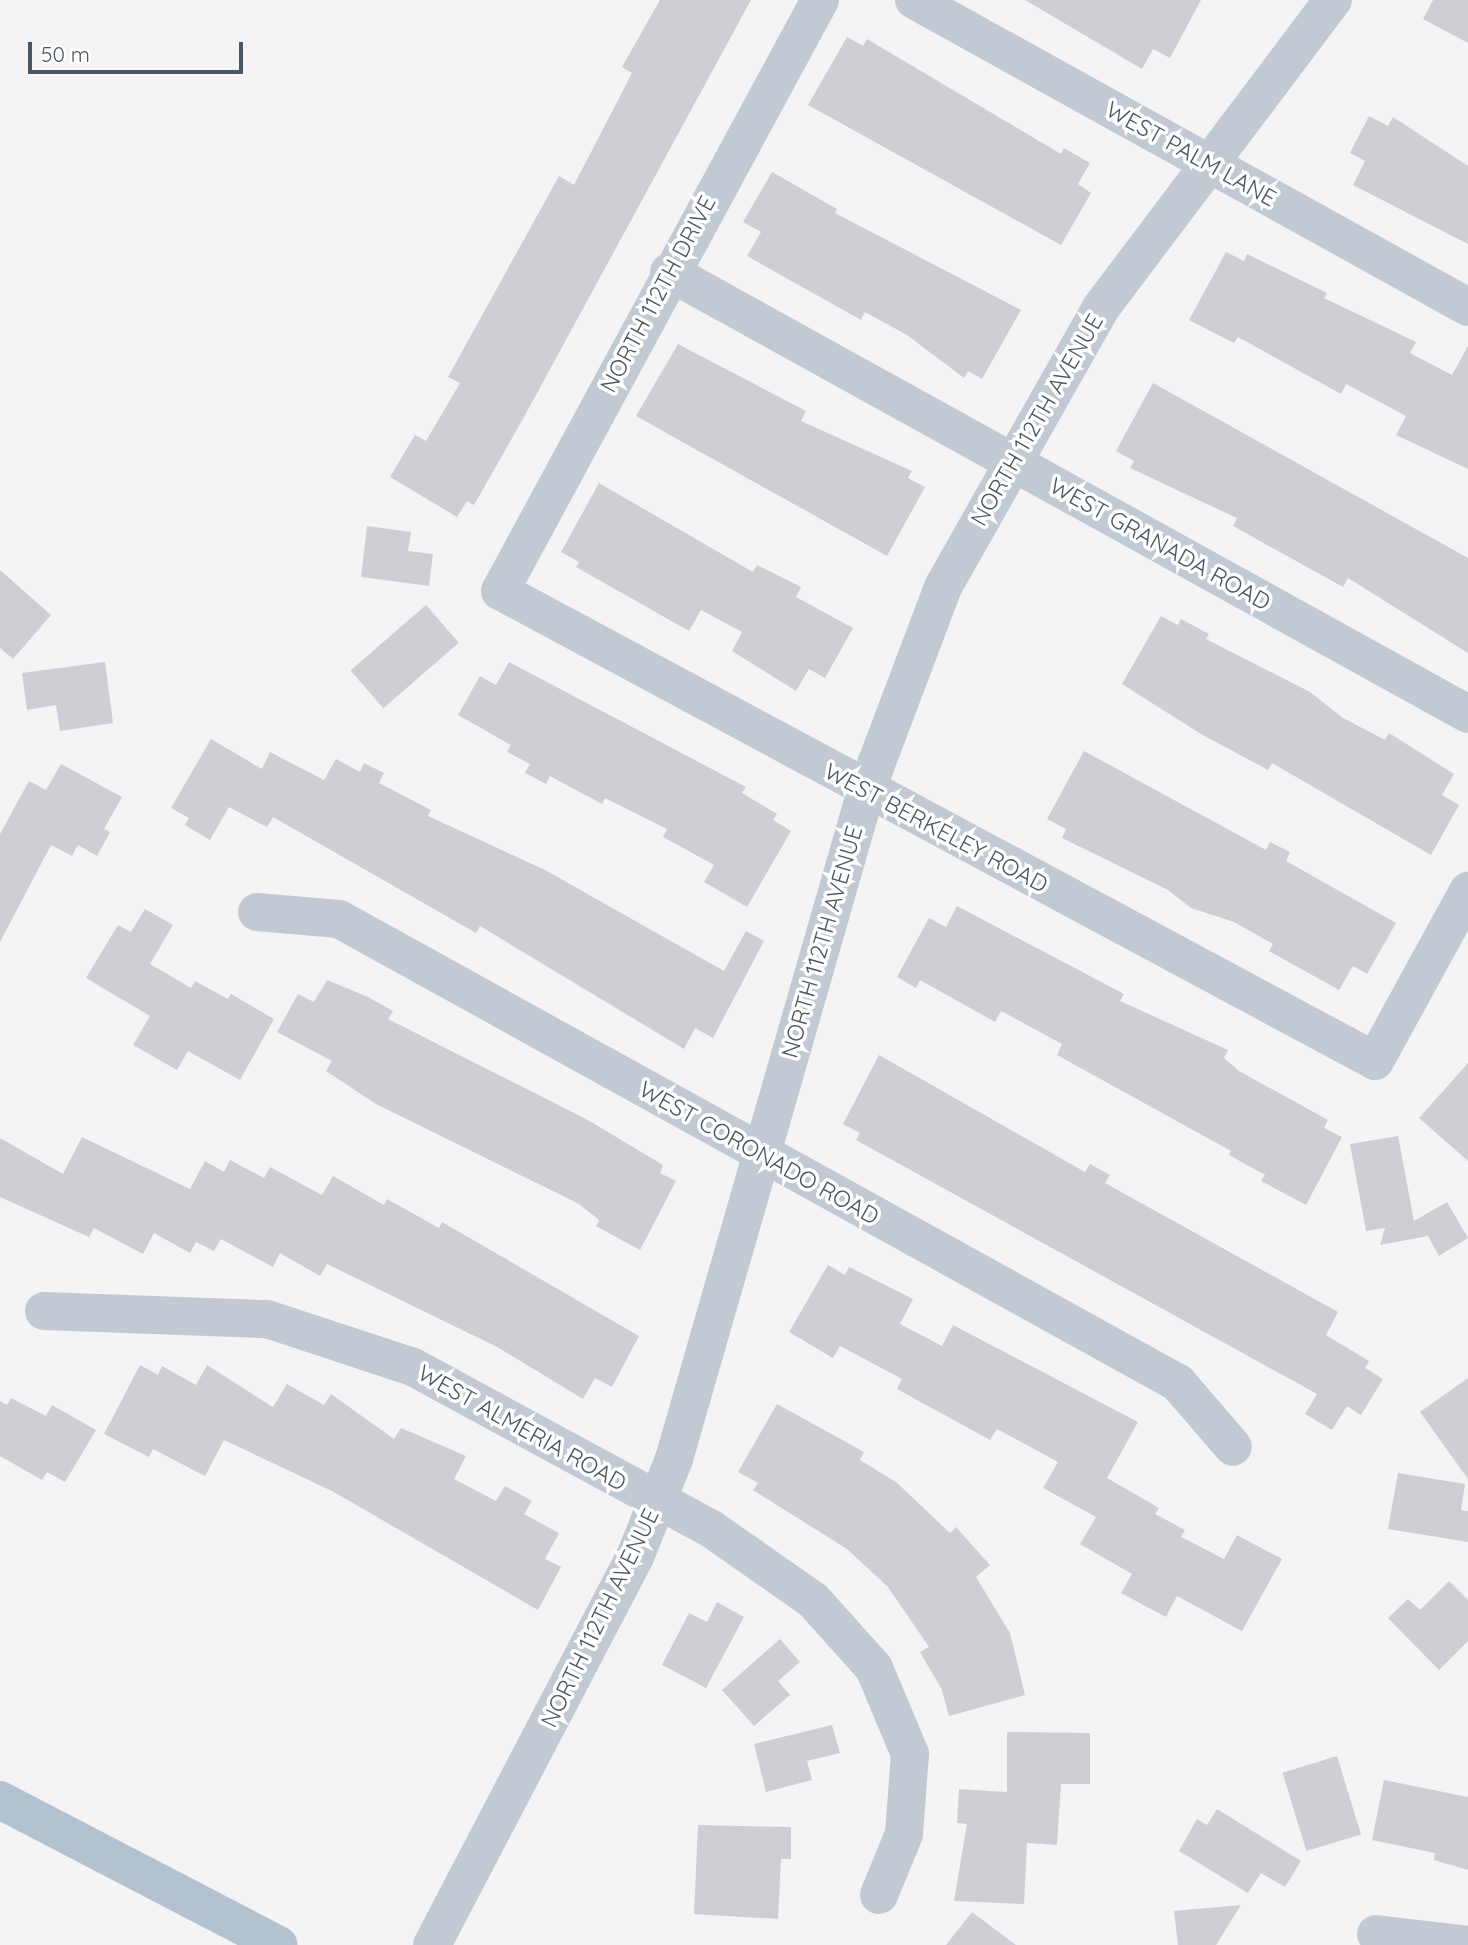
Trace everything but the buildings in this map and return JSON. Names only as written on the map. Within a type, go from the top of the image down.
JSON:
[{"type":"main road","points":[[0,1800],[278,1945]]},
{"type":"street","name":"NORTH 112TH DRIVE","points":[[500,591],[669,272],[820,0]]},
{"type":"street","name":"WEST PALM LANE","points":[[914,0],[1468,307]]},
{"type":"street","name":"NORTH 112TH AVENUE","points":[[432,1945],[658,1502],[762,1155],[866,791],[943,587],[1100,309],[1333,0]]},
{"type":"street","name":"WEST GRANADA ROAD","points":[[669,272],[1468,714]]},
{"type":"street","name":"WEST BERKELEY ROAD","points":[[500,591],[866,791],[1375,1061],[1468,891]]},
{"type":"street","name":"WEST CORONADO ROAD","points":[[257,912],[339,919],[1178,1383],[1233,1447]]},
{"type":"street","name":"WEST ALMERIA ROAD","points":[[44,1311],[267,1319],[413,1367],[710,1528],[813,1600],[874,1668],[910,1755],[904,1834],[879,1895]]},
{"type":"street","points":[[1376,1934],[1468,1945]]}]
